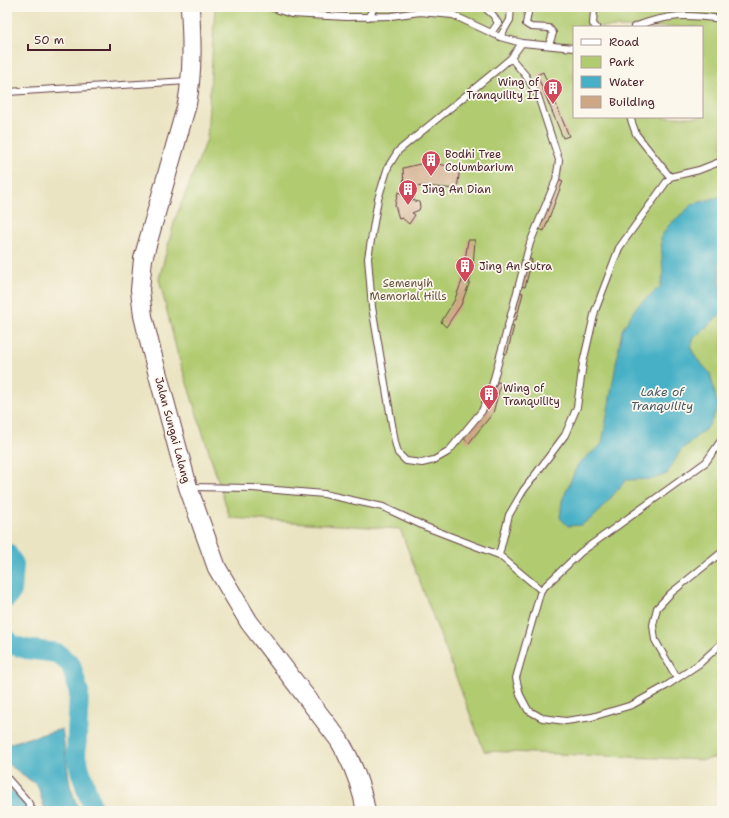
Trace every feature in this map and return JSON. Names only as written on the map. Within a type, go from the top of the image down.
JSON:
[{"type":"street","name":"Jalan Sungai Lalang","points":[[190,7],[192,32],[191,80],[182,126],[147,241],[143,259],[140,290],[143,316],[188,487],[205,537],[226,586],[249,622],[339,740],[355,769],[366,811]]},
{"type":"lane","points":[[270,7],[291,14],[368,17],[391,16],[420,12],[453,15],[500,37],[522,43],[573,48]]},
{"type":"lane","points":[[368,17],[375,7]]},
{"type":"lane","points":[[484,7],[494,15],[498,23],[491,32]]},
{"type":"lane","points":[[500,37],[510,20],[511,7]]},
{"type":"lane","points":[[529,7],[526,24],[531,27],[550,28],[553,33],[549,45]]},
{"type":"lane","points":[[595,26],[593,24],[594,11],[598,7]]},
{"type":"lane","points":[[637,26],[662,17],[690,15],[722,19]]},
{"type":"lane","points":[[511,58],[538,96],[559,160],[556,180],[530,243],[492,386],[482,411],[448,452],[434,460],[422,463],[406,461],[398,453],[395,442],[372,307],[368,258],[378,199],[388,167],[398,151],[511,58],[522,43]]},
{"type":"lane","points":[[7,92],[191,80]]},
{"type":"lane","points":[[630,118],[636,134],[670,177]]},
{"type":"lane","points":[[499,555],[510,515],[523,491],[565,435],[577,407],[583,363],[595,311],[620,248],[670,177],[699,170],[722,161]]},
{"type":"lane","points":[[722,439],[706,462],[581,552],[541,590],[516,678],[520,695],[528,710],[542,718],[566,721],[592,717],[632,705],[699,664],[722,643]]},
{"type":"lane","points":[[188,487],[252,488],[324,494],[345,497],[383,507],[426,527],[499,555],[541,590]]},
{"type":"lane","points":[[677,678],[655,640],[653,625],[657,608],[671,593],[722,552]]},
{"type":"lane","points":[[7,778],[28,802],[33,811]]},
{"type":"green space","name":"Semenyih Memorial Hills","points":[[215,7],[722,7],[722,756],[704,760],[484,751],[400,529],[230,518],[177,352],[159,279],[175,219],[207,139]]},
{"type":"water","name":"Lake of Tranquility","points":[[722,196],[722,259],[719,262],[721,314],[694,338],[691,348],[696,358],[710,373],[718,407],[709,426],[681,450],[667,474],[653,479],[626,480],[595,516],[581,525],[568,526],[560,518],[562,501],[578,464],[602,444],[622,330],[636,307],[660,287],[663,276],[661,237],[668,226],[693,204]]},
{"type":"water","points":[[62,729],[70,786],[79,811],[45,811],[38,786],[7,763],[7,744]]},
{"type":"water","points":[[7,787],[23,800],[28,811],[7,811]]},
{"type":"building","name":"Wing of Tranquility II","points":[[543,72],[569,136],[563,138],[537,75]]},
{"type":"building","name":"Bodhi Tree Columbarium","points":[[420,164],[438,164],[460,168],[457,189],[424,186],[404,188],[403,168]]},
{"type":"building","points":[[558,179],[563,181],[544,231],[539,229]]},
{"type":"building","name":"Jing An Dian","points":[[410,189],[415,197],[412,200],[419,202],[420,207],[419,210],[412,213],[415,215],[409,224],[402,218],[399,219],[395,205],[398,192],[403,194]]},
{"type":"building","name":"Jing An Sutra","points":[[468,240],[475,240],[473,266],[469,284],[461,305],[446,327],[441,322],[454,301],[462,281]]},
{"type":"building","points":[[528,258],[532,260],[525,287],[521,286]]},
{"type":"building","points":[[519,292],[523,293],[516,320],[512,320]]},
{"type":"building","points":[[511,325],[514,326],[507,354],[503,353]]},
{"type":"building","name":"Wing of Tranquility","points":[[494,381],[501,383],[493,413],[469,443],[463,438],[486,408]]},
{"type":"waterway","points":[[7,553],[14,564],[12,591],[7,598]]},
{"type":"waterway","points":[[7,639],[12,645],[26,649],[57,653],[71,665],[79,693],[76,757],[92,807],[95,811]]},
{"type":"place","name":"Wing of Tranquility II","points":[[553,105]]},
{"type":"place","name":"Bodhi Tree Columbarium","points":[[431,177]]},
{"type":"place","name":"Jing An Dian","points":[[408,206]]},
{"type":"place","name":"Jing An Sutra","points":[[465,283]]},
{"type":"place","name":"Wing of Tranquility","points":[[489,411]]}]
